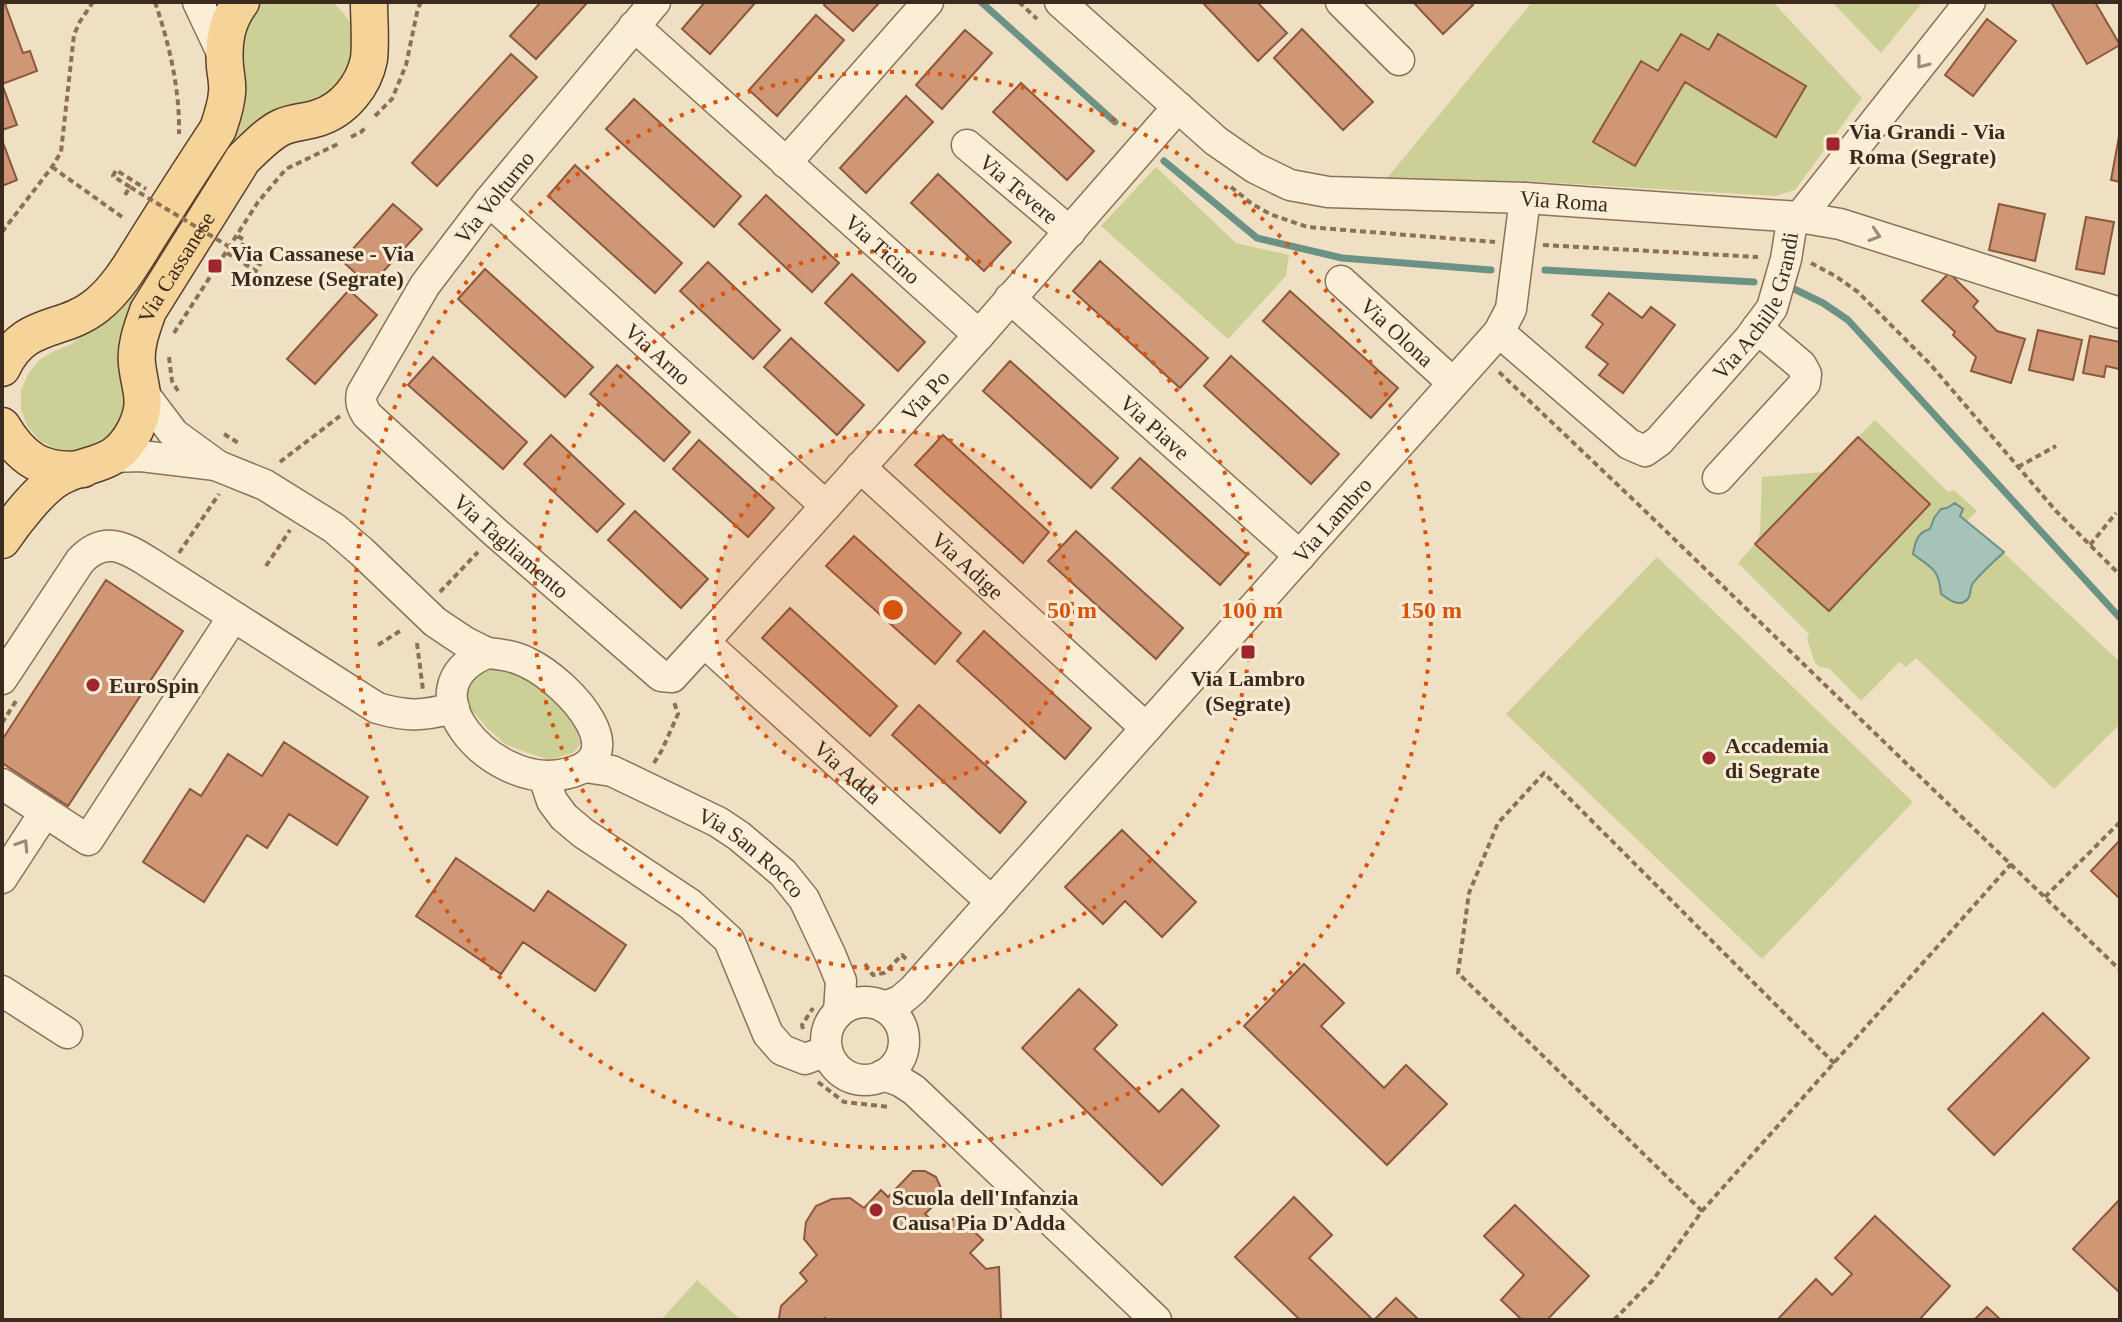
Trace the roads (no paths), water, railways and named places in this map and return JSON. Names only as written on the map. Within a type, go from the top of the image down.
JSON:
[{"type":"main road","name":"Via Cassanese","points":[[2,368],[11,352],[31,334],[75,319],[96,306],[121,281],[218,129],[228,90],[225,35],[241,2]]},
{"type":"main road","points":[[352,2],[362,16],[369,40]]},
{"type":"main road","name":"Via Cassanese","points":[[2,540],[14,522],[59,478],[97,463],[129,440],[139,420],[143,393],[137,364],[139,336],[148,311],[243,159],[280,128],[316,119],[340,107],[355,91],[369,56],[369,2]]},
{"type":"main road","points":[[2,426],[13,445],[31,460],[54,469],[68,471],[97,463]]},
{"type":"street","points":[[198,2],[225,59]]},
{"type":"street","name":"Via Volturno","points":[[362,404],[362,393],[425,285],[489,201],[655,2]]},
{"type":"street","points":[[786,163],[928,2]]},
{"type":"street","points":[[1341,2],[1399,60]]},
{"type":"street","name":"Via Achille Grandi","points":[[1489,343],[1629,444],[1645,451],[1659,441],[1772,308],[1791,228],[1970,2]]},
{"type":"street","name":"Via Roma","points":[[1056,7],[1229,150],[1255,168],[1290,185],[1328,192],[1525,198],[1799,217],[1840,224],[2120,313]]},
{"type":"street","name":"Via Ticino","points":[[634,26],[979,335]]},
{"type":"street","name":"Via Po","points":[[666,677],[672,677],[704,642],[1178,107]]},
{"type":"street","name":"Via Tevere","points":[[967,145],[1070,232]]},
{"type":"street","name":"Via Lambro","points":[[873,1012],[905,1005],[919,984],[1489,343],[1511,309],[1525,198]]},
{"type":"street","name":"Via Arno","points":[[489,201],[826,506]]},
{"type":"street","name":"Via Olona","points":[[1341,281],[1453,383]]},
{"type":"street","name":"Via Piave","points":[[1010,298],[1300,556]]},
{"type":"street","points":[[1718,478],[1805,383],[1806,374],[1801,365],[1757,328]]},
{"type":"street","points":[[143,393],[174,434],[221,478]]},
{"type":"street","name":"Via Tagliamento","points":[[362,404],[496,533],[661,676],[666,677]]},
{"type":"street","points":[[97,463],[141,456],[221,478],[271,475],[362,552],[435,622],[487,653],[507,655],[528,663],[568,691],[597,733],[598,763],[566,774],[544,777],[510,768],[490,756],[459,722],[448,658],[435,622]]},
{"type":"street","name":"Via Adige","points":[[860,467],[1146,728]]},
{"type":"street","points":[[10,688],[80,561],[90,552],[108,546],[127,549],[377,708],[404,716],[429,714],[453,696],[463,667],[487,653]]},
{"type":"street","points":[[2,784],[88,840],[233,617]]},
{"type":"street","name":"Via Adda","points":[[704,642],[992,902]]},
{"type":"street","name":"Via San Rocco","points":[[598,763],[718,822],[783,873],[804,899],[835,968],[841,999],[873,1012]]},
{"type":"street","points":[[544,777],[552,801],[564,817],[690,904],[729,940],[768,1034],[782,1050],[805,1059],[827,1051]]},
{"type":"street","points":[[2,878],[45,812]]},
{"type":"street","points":[[2,991],[67,1033]]},
{"type":"street","points":[[873,1012],[904,1037],[902,1050],[891,1068],[865,1080],[848,1076],[836,1067],[827,1051],[826,1033],[831,1021],[873,1012]]},
{"type":"street","points":[[891,1068],[900,1081],[914,1090],[1156,1320]]},
{"type":"water","points":[[1955,503],[1963,509],[1960,516],[2004,552],[1977,578],[1968,598],[1961,603],[1941,594],[1936,574],[1913,554],[1917,538],[1930,529],[1941,509]]},
{"type":"waterway","points":[[981,2],[1115,122]]},
{"type":"waterway","points":[[1164,161],[1257,238],[1342,258],[1491,270]]},
{"type":"waterway","points":[[1545,270],[1754,282]]},
{"type":"waterway","points":[[1794,289],[1848,320],[2120,618]]},
{"type":"place","name":"Via Grandi - Via Roma (Segrate)","points":[[1833,144]]},
{"type":"place","name":"Via Cassanese - Via Monzese (Segrate)","points":[[215,266]]},
{"type":"place","name":"Via Lambro (Segrate)","points":[[1248,652]]},
{"type":"place","name":"EuroSpin","points":[[93,685]]},
{"type":"place","name":"Accademia di Segrate","points":[[1709,758]]},
{"type":"place","name":"Scuola dell'Infanzia Causa Pia D'Adda","points":[[876,1210]]}]
